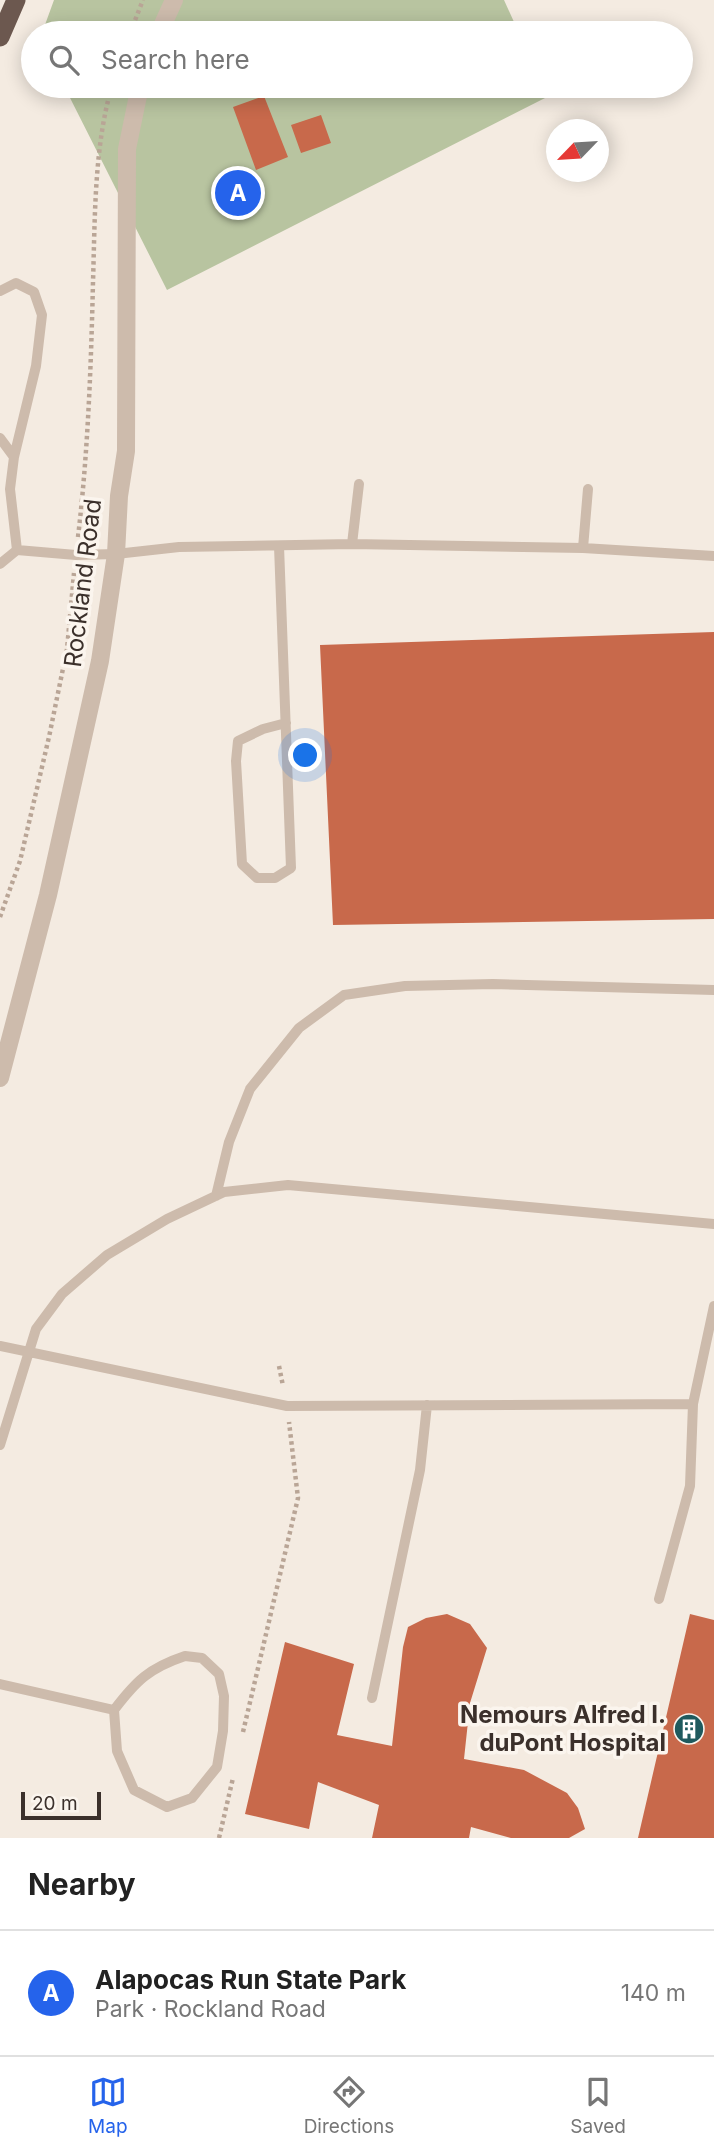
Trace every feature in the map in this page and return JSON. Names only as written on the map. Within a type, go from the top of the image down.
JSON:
[{"type":"highway","points":[[0,37],[16,0]]},
{"type":"street","points":[[164,21],[174,0]]},
{"type":"street","name":"Rockland Road","points":[[0,1078],[48,895],[78,765],[100,661],[116,554],[119,496],[126,451],[127,149],[138,98]]},
{"type":"lane","points":[[0,291],[16,283],[34,292],[42,315],[36,366],[14,457],[10,489],[17,551]]},
{"type":"lane","points":[[0,438],[14,457]]},
{"type":"lane","points":[[352,544],[359,484]]},
{"type":"lane","points":[[583,548],[588,489]]},
{"type":"lane","points":[[0,564],[17,551],[76,555],[116,554],[179,547],[352,544],[583,548],[714,556]]},
{"type":"lane","points":[[279,547],[286,723],[291,868],[275,878],[257,878],[242,864],[236,761],[238,741],[263,729],[286,723]]},
{"type":"lane","points":[[216,1196],[229,1142],[250,1089],[299,1028],[344,995],[405,986],[481,984],[714,990]]},
{"type":"lane","points":[[0,1445],[36,1329],[62,1294],[107,1255],[167,1219],[224,1192],[288,1185],[714,1224]]},
{"type":"lane","points":[[659,1599],[690,1486],[693,1404],[714,1306]]},
{"type":"lane","points":[[0,1346],[287,1406],[693,1404]]},
{"type":"lane","points":[[372,1698],[420,1470],[427,1405]]},
{"type":"lane","points":[[185,1656],[202,1658],[219,1674],[225,1696],[217,1767],[192,1798],[167,1807],[134,1790],[117,1751],[114,1710],[135,1682],[164,1663],[185,1656]]},
{"type":"lane","points":[[0,1684],[114,1710]]},
{"type":"path","points":[[135,21],[143,0]]},
{"type":"path","points":[[0,917],[20,861],[67,649],[83,493],[96,203],[103,136],[111,98]]},
{"type":"path","points":[[241,1743],[298,1498],[287,1406],[279,1366]]},
{"type":"path","points":[[219,1838],[234,1770]]},
{"type":"green space","points":[[54,0],[504,0],[514,21],[46,21]]},
{"type":"green space","points":[[70,98],[545,98],[167,290]]},
{"type":"building","points":[[265,98],[288,157],[256,170],[233,107]]},
{"type":"building","points":[[321,115],[331,143],[301,153],[291,125]]},
{"type":"building","points":[[714,632],[714,919],[333,925],[320,645]]},
{"type":"building","points":[[447,1614],[470,1624],[487,1648],[470,1703],[464,1759],[524,1770],[567,1793],[578,1808],[585,1829],[569,1838],[511,1838],[471,1827],[469,1838],[372,1838],[379,1805],[318,1782],[309,1829],[245,1814],[285,1642],[354,1664],[337,1735],[392,1746],[403,1647],[408,1627],[426,1618]]},
{"type":"building","name":"Nemours Alfred I. duPont Hospital","points":[[690,1614],[714,1620],[714,1838],[638,1838]]},
{"type":"place","name":"Alapocas Run State Park","points":[[238,193]]},
{"type":"place","name":"Nemours Alfred I. duPont Hospital","points":[[689,1729]]}]
